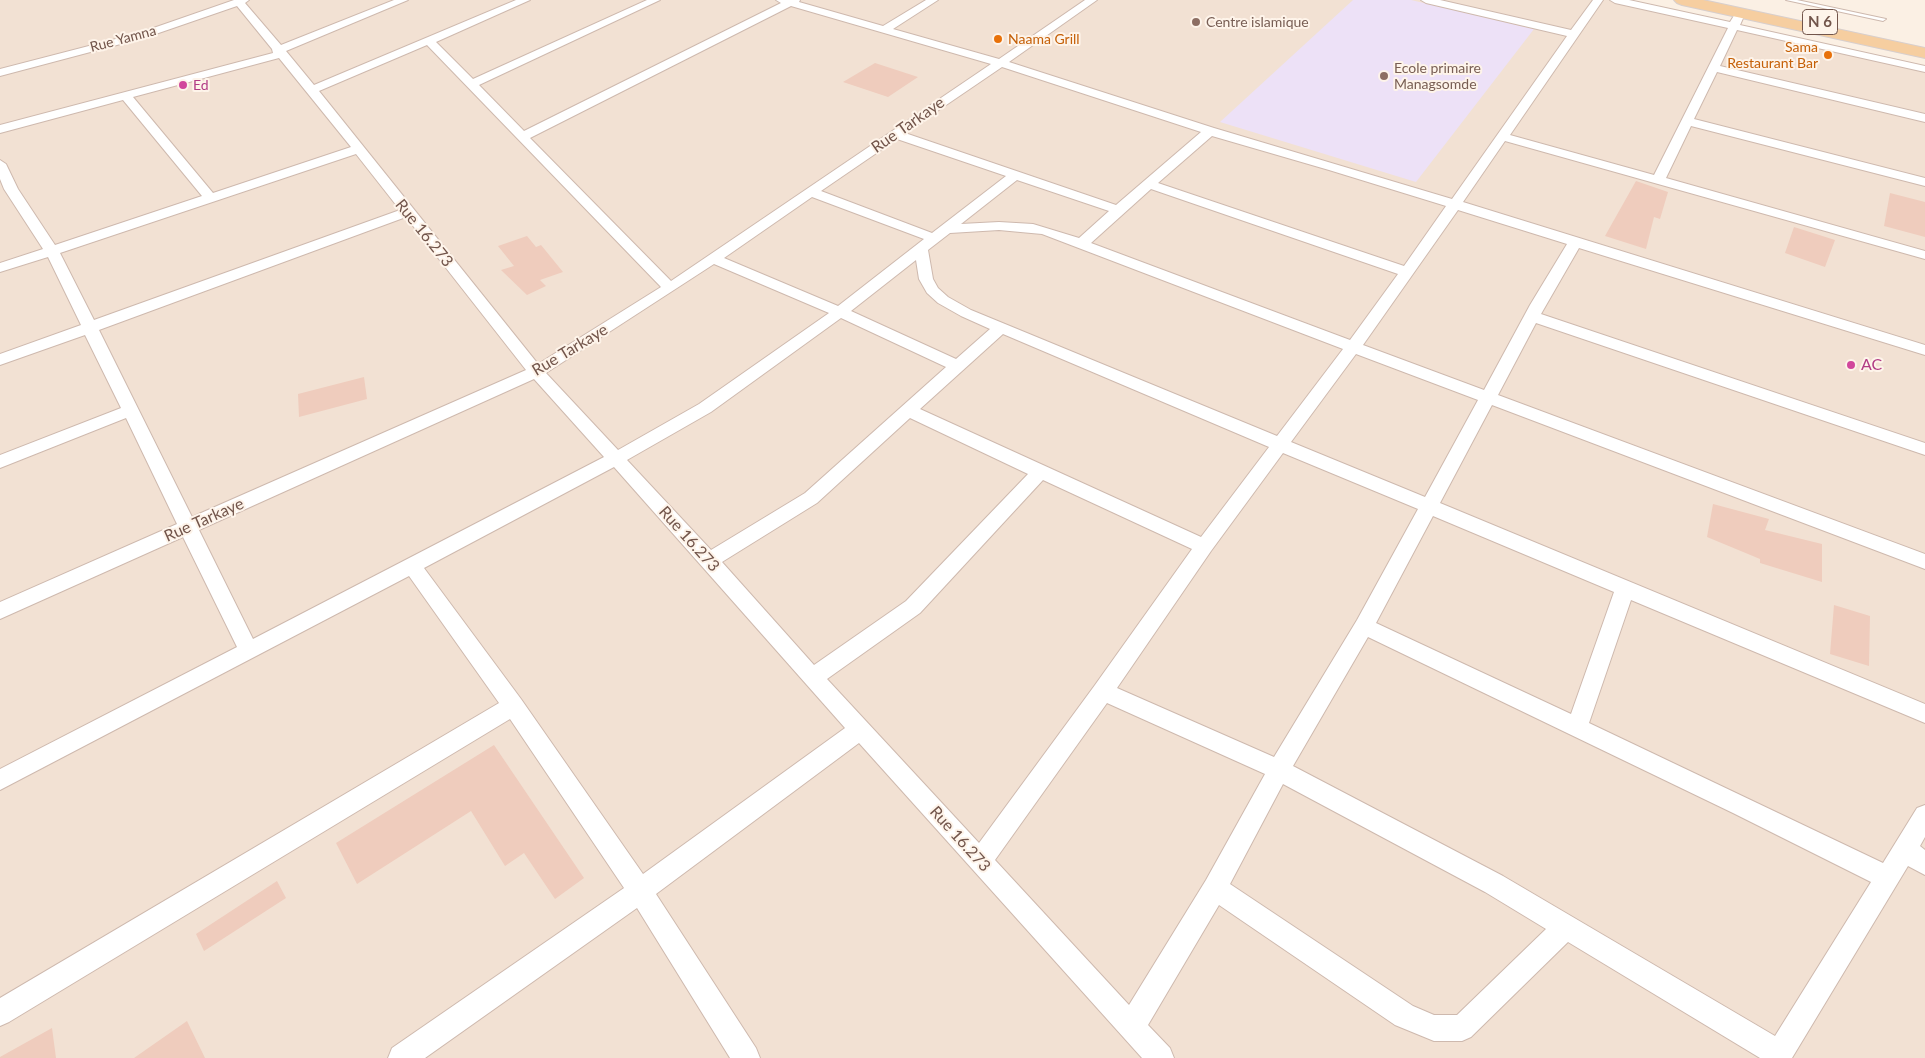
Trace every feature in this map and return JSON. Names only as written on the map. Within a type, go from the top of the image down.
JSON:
[{"type":"main road","name":"N 6","points":[[1682,0],[1738,19],[1925,52]]},
{"type":"main road","name":"N 6","points":[[1716,0],[1925,44]]},
{"type":"street","points":[[0,129],[126,96],[279,52],[403,0]]},
{"type":"street","points":[[312,90],[525,0]]},
{"type":"street","points":[[470,85],[655,0]]},
{"type":"street","points":[[885,29],[933,0]]},
{"type":"street","name":"Rue Tarkaye","points":[[0,610],[536,372],[670,288],[998,62],[1092,0]]},
{"type":"street","points":[[1426,0],[1574,34]]},
{"type":"street","points":[[980,861],[1103,692],[1204,546],[1353,348],[1598,0]]},
{"type":"street","points":[[1615,0],[1738,19],[1925,69]]},
{"type":"street","name":"Rue 16.273","points":[[242,1],[279,52],[312,90],[536,372],[1160,1058]]},
{"type":"street","name":"Rue Yamna","points":[[0,73],[143,35],[242,1]]},
{"type":"street","points":[[522,137],[788,1],[998,62],[1210,131],[1576,241],[1925,350]]},
{"type":"street","points":[[1658,180],[1738,19]]},
{"type":"street","points":[[428,41],[670,288]]},
{"type":"street","points":[[1714,68],[1925,118]]},
{"type":"street","points":[[126,96],[210,198]]},
{"type":"street","points":[[1687,121],[1925,182]]},
{"type":"street","points":[[1081,244],[1210,131]]},
{"type":"street","points":[[896,134],[1118,210]]},
{"type":"street","points":[[1502,136],[1925,255]]},
{"type":"street","points":[[0,268],[357,149]]},
{"type":"street","points":[[0,164],[5,190],[52,251],[249,651]]},
{"type":"street","points":[[0,780],[412,566],[616,458],[705,408],[840,312],[1015,174]]},
{"type":"street","points":[[1149,184],[1407,272]]},
{"type":"street","points":[[810,192],[927,244]]},
{"type":"street","points":[[0,360],[408,212]]},
{"type":"street","points":[[946,229],[999,226],[1033,228],[1081,244],[1925,562]]},
{"type":"street","points":[[1131,1027],[1215,888],[1279,770],[1364,626],[1532,316],[1576,241]]},
{"type":"street","points":[[927,244],[926,279],[932,290],[943,300],[1000,328],[1280,443],[1925,714]]},
{"type":"street","points":[[712,258],[840,312],[957,366]]},
{"type":"street","points":[[1532,316],[1925,449]]},
{"type":"street","points":[[709,560],[812,498],[1000,328]]},
{"type":"street","points":[[0,462],[131,410]]},
{"type":"street","points":[[910,411],[1204,546]]},
{"type":"street","points":[[813,677],[913,607],[1040,472]]},
{"type":"street","points":[[412,566],[513,706],[640,891],[746,1058]]},
{"type":"street","points":[[1577,728],[1625,589]]},
{"type":"street","points":[[1364,626],[1888,878]]},
{"type":"street","points":[[1103,692],[1279,770],[1494,884],[1567,926],[1778,1056],[1888,878],[1915,857],[1925,816]]},
{"type":"street","points":[[0,1013],[513,706]]},
{"type":"street","points":[[402,1058],[640,891],[861,729]]},
{"type":"street","points":[[1215,888],[1404,1016],[1434,1028],[1462,1028],[1567,926]]},
{"type":"lane","points":[[1789,0],[1883,19]]},
{"type":"shaded area","points":[[0,0],[1622,0],[1925,66],[1925,1058],[0,1058]]},
{"type":"shaded area","name":"Ecole primaire Managsomde","points":[[1353,0],[1411,0],[1534,29],[1416,182],[1220,122]]},
{"type":"building","points":[[875,63],[918,77],[888,97],[843,82]]},
{"type":"building","points":[[1636,181],[1668,192],[1660,219],[1654,217],[1646,249],[1605,236]]},
{"type":"building","points":[[1890,193],[1925,202],[1925,237],[1884,226]]},
{"type":"building","points":[[1794,227],[1835,240],[1825,267],[1785,253]]},
{"type":"building","points":[[527,236],[536,247],[541,245],[563,272],[540,280],[546,286],[527,295],[501,270],[514,266],[498,246]]},
{"type":"building","points":[[364,377],[367,399],[299,417],[298,394]]},
{"type":"building","points":[[1713,504],[1769,519],[1765,530],[1822,544],[1822,582],[1760,563],[1760,559],[1707,537]]},
{"type":"building","points":[[1834,605],[1870,616],[1869,666],[1830,654]]},
{"type":"building","points":[[494,745],[584,878],[555,899],[524,853],[505,866],[471,811],[357,884],[336,843]]},
{"type":"building","points":[[277,881],[286,898],[204,951],[196,934]]},
{"type":"building","points":[[187,1021],[205,1058],[134,1058]]},
{"type":"building","points":[[52,1028],[56,1058],[0,1058],[0,1057]]},
{"type":"place","name":"Centre islamique","points":[[1196,22]]},
{"type":"place","name":"Naama Grill","points":[[998,39]]},
{"type":"place","name":"Sama Restaurant Bar","points":[[1828,55]]},
{"type":"place","name":"Ecole primaire Managsomde","points":[[1384,76]]},
{"type":"place","name":"Ed","points":[[183,85]]},
{"type":"place","name":"AC","points":[[1851,365]]}]
